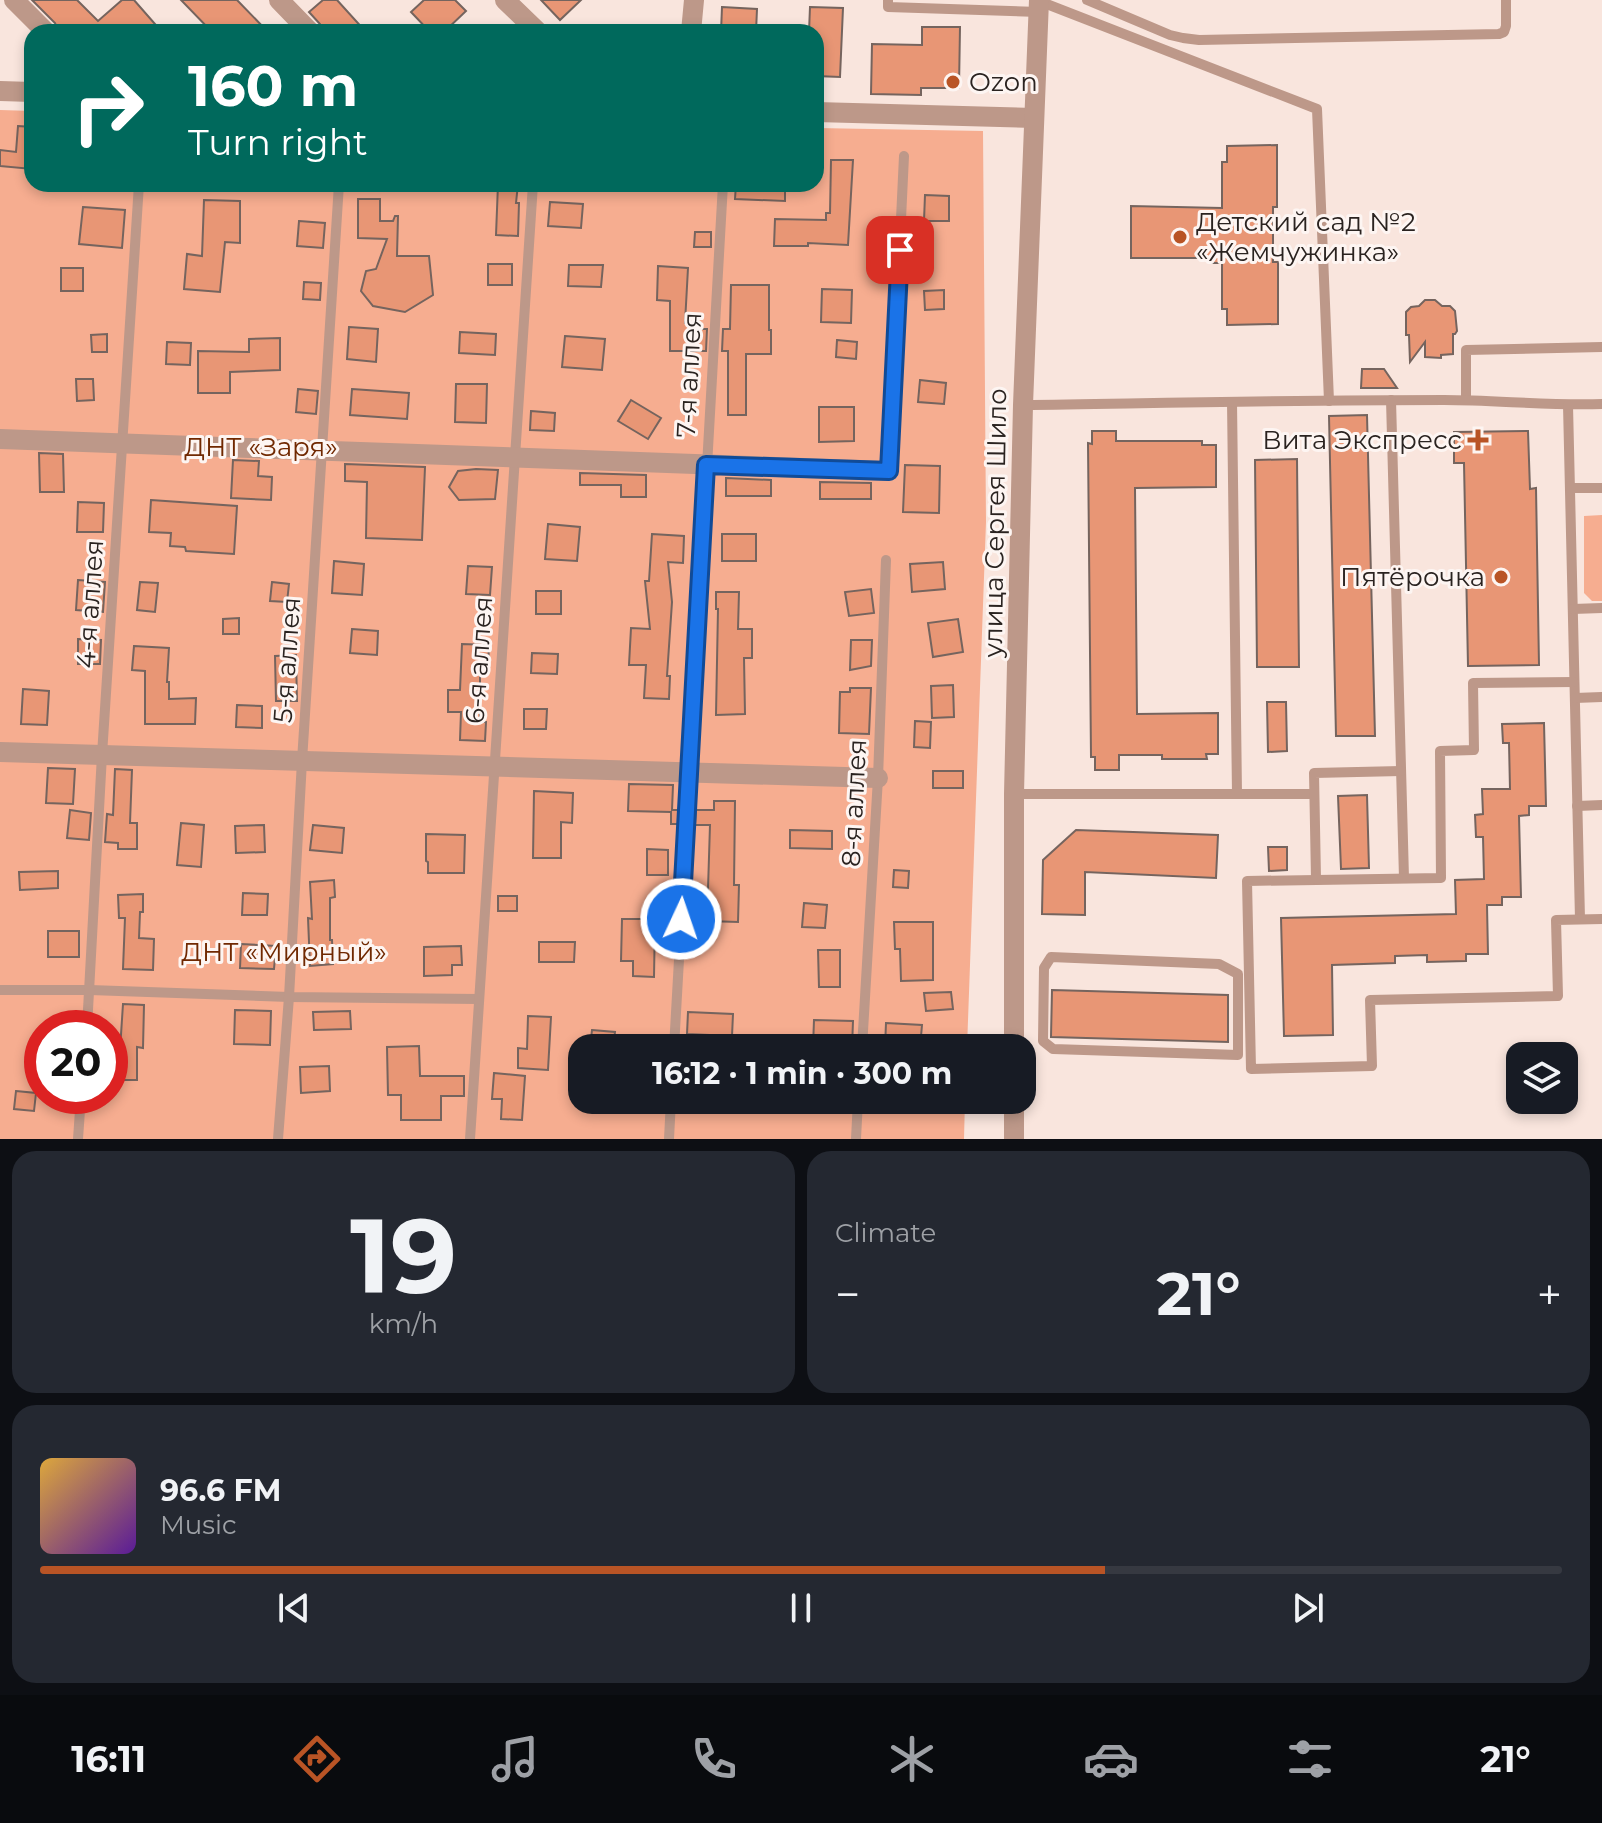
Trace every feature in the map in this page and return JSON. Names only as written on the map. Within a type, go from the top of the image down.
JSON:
[{"type":"street","points":[[14,0],[38,24]]},
{"type":"street","points":[[279,0],[302,24]]},
{"type":"street","points":[[505,0],[530,24]]},
{"type":"street","points":[[692,24],[694,0]]},
{"type":"street","name":"улица Сергея Шило","points":[[1014,1034],[1014,794],[1023,405],[1039,4]]},
{"type":"street","points":[[0,91],[24,92]]},
{"type":"street","points":[[824,112],[1034,118]]},
{"type":"street","points":[[0,439],[889,471]]},
{"type":"street","points":[[0,752],[878,778]]},
{"type":"street","points":[[1014,1114],[1014,1139]]},
{"type":"lane","points":[[888,0],[888,7],[1039,4],[1317,109],[1329,401]]},
{"type":"lane","points":[[1087,0],[1170,35],[1199,40],[1499,34],[1504,32],[1506,26],[1506,0]]},
{"type":"lane","points":[[889,471],[904,156]]},
{"type":"lane","name":"4-я аллея","points":[[88,1010],[139,192]]},
{"type":"lane","name":"5-я аллея","points":[[278,1139],[339,192]]},
{"type":"lane","name":"6-я аллея","points":[[470,1139],[532,192]]},
{"type":"lane","name":"7-я аллея","points":[[675,1034],[723,192]]},
{"type":"lane","points":[[1466,400],[1466,350],[1602,347]]},
{"type":"lane","points":[[1391,400],[1404,878]]},
{"type":"lane","points":[[1023,405],[1391,400],[1602,404]]},
{"type":"lane","points":[[1232,402],[1237,794]]},
{"type":"lane","points":[[1568,405],[1580,919]]},
{"type":"lane","points":[[1570,488],[1602,488]]},
{"type":"lane","name":"8-я аллея","points":[[863,1034],[878,778],[886,560]]},
{"type":"lane","points":[[1573,609],[1602,608]]},
{"type":"lane","points":[[1574,682],[1473,683],[1474,750],[1440,751],[1441,878],[1247,881],[1251,1069],[1372,1066],[1370,1000],[1558,996],[1556,920],[1602,919]]},
{"type":"lane","points":[[1575,698],[1602,697]]},
{"type":"lane","points":[[1316,879],[1314,773],[1401,771]]},
{"type":"lane","points":[[1014,794],[1314,794]]},
{"type":"lane","points":[[1577,806],[1602,805]]},
{"type":"lane","points":[[1238,1055],[1238,974],[1219,964],[1051,957],[1044,968],[1043,1041],[1053,1049],[1238,1055],[1251,1055]]},
{"type":"lane","points":[[0,990],[478,999]]},
{"type":"lane","points":[[78,1139],[80,1114]]},
{"type":"lane","points":[[669,1139],[670,1114]]},
{"type":"lane","points":[[856,1139],[857,1114]]},
{"type":"green space","points":[[0,110],[24,111],[24,192],[824,192],[824,128],[983,131],[986,522],[968,1034],[568,1034],[568,1114],[965,1114],[964,1139],[0,1139]]},
{"type":"green space","points":[[1602,515],[1602,601],[1592,601],[1584,593],[1584,516]]},
{"type":"building","points":[[32,0],[77,0],[98,21],[122,0],[134,0],[155,24],[55,24]]},
{"type":"building","points":[[181,0],[237,0],[260,24],[204,24]]},
{"type":"building","points":[[323,0],[337,0],[359,24],[320,24],[309,12]]},
{"type":"building","points":[[424,0],[455,0],[466,11],[452,24],[422,24],[411,12]]},
{"type":"building","points":[[541,0],[581,0],[560,20]]},
{"type":"building","points":[[722,7],[757,9],[756,24],[721,24]]},
{"type":"building","points":[[810,7],[843,8],[840,77],[824,76],[824,24],[809,24]]},
{"type":"building","points":[[922,27],[960,27],[959,88],[921,88],[921,95],[871,94],[872,44],[922,45]]},
{"type":"building","points":[[18,126],[24,126],[24,168],[0,166],[0,150],[16,152]]},
{"type":"building","points":[[1277,145],[1273,262],[1278,262],[1278,324],[1227,325],[1227,309],[1222,309],[1222,263],[1212,263],[1212,258],[1131,258],[1131,206],[1222,208],[1222,162],[1227,162],[1227,146]]},
{"type":"building","points":[[831,160],[853,160],[848,245],[808,243],[808,246],[774,246],[775,219],[826,220],[826,213],[830,213]]},
{"type":"building","points":[[498,192],[517,192],[518,236],[496,235]]},
{"type":"building","points":[[735,192],[785,192],[785,201],[735,199]]},
{"type":"building","points":[[925,195],[949,196],[949,221],[924,221]]},
{"type":"building","points":[[358,199],[380,199],[380,221],[393,221],[398,216],[397,256],[429,256],[433,295],[405,312],[373,306],[361,291],[366,271],[376,269],[387,239],[358,238]]},
{"type":"building","points":[[204,200],[240,201],[240,243],[225,242],[220,292],[184,289],[187,254],[202,256]]},
{"type":"building","points":[[550,202],[583,204],[581,228],[548,226]]},
{"type":"building","points":[[83,207],[125,210],[122,248],[79,244]]},
{"type":"building","points":[[299,221],[325,223],[323,248],[297,246]]},
{"type":"building","points":[[695,232],[711,232],[711,247],[694,247]]},
{"type":"building","points":[[488,264],[512,264],[512,285],[488,285]]},
{"type":"building","points":[[569,265],[603,265],[601,287],[568,286]]},
{"type":"building","points":[[658,266],[688,268],[685,323],[701,323],[701,329],[707,329],[706,351],[670,351],[670,301],[657,300]]},
{"type":"building","points":[[61,268],[83,268],[83,291],[61,291]]},
{"type":"building","points":[[304,282],[321,283],[320,300],[303,299]]},
{"type":"building","points":[[731,285],[769,285],[771,354],[746,354],[746,415],[728,415],[728,351],[722,351],[723,329],[730,329]]},
{"type":"building","points":[[822,289],[852,290],[851,323],[821,322]]},
{"type":"building","points":[[944,290],[944,309],[925,310],[924,291]]},
{"type":"building","points":[[1425,300],[1435,300],[1455,311],[1457,331],[1453,334],[1453,354],[1441,355],[1441,358],[1425,357],[1425,342],[1410,362],[1406,312]]},
{"type":"building","points":[[349,327],[378,329],[376,362],[347,359]]},
{"type":"building","points":[[460,332],[496,334],[495,355],[459,353]]},
{"type":"building","points":[[107,334],[107,352],[92,352],[91,335]]},
{"type":"building","points":[[565,336],[605,339],[602,370],[562,367]]},
{"type":"building","points":[[280,338],[280,370],[230,372],[230,393],[198,393],[198,351],[249,352],[249,339]]},
{"type":"building","points":[[837,340],[857,342],[856,359],[836,357]]},
{"type":"building","points":[[167,342],[191,343],[190,365],[166,364]]},
{"type":"building","points":[[1362,369],[1384,369],[1397,388],[1361,388]]},
{"type":"building","points":[[76,379],[93,379],[94,400],[77,401]]},
{"type":"building","points":[[920,380],[946,383],[944,404],[918,402]]},
{"type":"building","points":[[456,384],[487,384],[486,423],[455,422]]},
{"type":"building","points":[[298,389],[318,391],[316,414],[296,412]]},
{"type":"building","points":[[352,389],[409,393],[407,419],[350,415]]},
{"type":"building","points":[[631,400],[661,418],[648,439],[618,421]]},
{"type":"building","points":[[819,407],[854,407],[854,441],[819,442]]},
{"type":"building","points":[[531,411],[555,413],[554,431],[530,430]]},
{"type":"building","points":[[1367,415],[1375,736],[1336,736],[1329,416]]},
{"type":"building","points":[[1092,431],[1116,431],[1116,441],[1202,441],[1202,445],[1216,445],[1216,487],[1135,488],[1137,714],[1218,713],[1218,754],[1206,754],[1207,759],[1119,755],[1119,770],[1095,770],[1095,757],[1091,757],[1088,443],[1092,444]]},
{"type":"building","points":[[1528,431],[1530,489],[1536,488],[1539,665],[1468,666],[1464,463],[1454,463],[1454,432]]},
{"type":"building","points":[[39,453],[63,454],[64,492],[40,492]]},
{"type":"building","points":[[1297,459],[1299,667],[1257,667],[1255,460]]},
{"type":"building","points":[[233,460],[259,461],[258,476],[272,477],[271,500],[231,498]]},
{"type":"building","points":[[345,464],[425,467],[422,540],[366,538],[367,482],[345,481]]},
{"type":"building","points":[[905,465],[940,466],[939,513],[903,512]]},
{"type":"building","points":[[498,470],[495,499],[459,500],[449,487],[458,471]]},
{"type":"building","points":[[580,473],[646,475],[646,497],[621,497],[621,485],[580,485]]},
{"type":"building","points":[[726,478],[771,480],[771,496],[726,496]]},
{"type":"building","points":[[820,482],[871,483],[871,499],[820,499]]},
{"type":"building","points":[[151,500],[237,506],[234,554],[186,551],[185,547],[170,546],[171,533],[149,532]]},
{"type":"building","points":[[78,502],[104,503],[103,532],[77,532]]},
{"type":"building","points":[[548,524],[580,527],[577,561],[545,559]]},
{"type":"building","points":[[652,534],[684,536],[683,563],[668,562],[672,602],[667,676],[670,676],[669,699],[644,698],[646,665],[629,665],[631,628],[650,629],[645,581],[649,581]]},
{"type":"building","points":[[722,534],[756,534],[756,561],[722,561]]},
{"type":"building","points":[[334,561],[364,564],[362,595],[332,593]]},
{"type":"building","points":[[943,562],[945,589],[912,592],[910,564]]},
{"type":"building","points":[[468,566],[492,567],[490,595],[466,594]]},
{"type":"building","points":[[78,580],[105,582],[103,612],[76,610]]},
{"type":"building","points":[[140,582],[158,583],[155,612],[137,610]]},
{"type":"building","points":[[272,582],[289,584],[287,602],[270,601]]},
{"type":"building","points":[[871,589],[874,613],[849,616],[845,592]]},
{"type":"building","points":[[536,591],[561,591],[561,614],[536,614]]},
{"type":"building","points":[[716,592],[739,592],[738,629],[752,629],[752,658],[744,658],[745,714],[716,715]]},
{"type":"building","points":[[239,618],[239,634],[223,634],[223,619]]},
{"type":"building","points":[[958,619],[963,652],[933,657],[928,623]]},
{"type":"building","points":[[352,629],[378,631],[377,655],[350,653]]},
{"type":"building","points":[[78,639],[101,640],[100,664],[78,664]]},
{"type":"building","points":[[851,640],[872,640],[871,666],[850,670]]},
{"type":"building","points":[[462,644],[489,645],[488,668],[480,668],[480,722],[486,722],[485,741],[460,740],[461,712],[448,712],[448,690],[460,690]]},
{"type":"building","points":[[134,646],[169,648],[169,699],[196,698],[195,724],[145,724],[145,671],[132,670]]},
{"type":"building","points":[[532,653],[558,654],[557,674],[531,673]]},
{"type":"building","points":[[296,655],[297,701],[276,701],[275,656]]},
{"type":"building","points":[[953,685],[954,717],[932,718],[931,686]]},
{"type":"building","points":[[850,688],[871,688],[869,734],[839,733],[840,692],[850,692]]},
{"type":"building","points":[[23,689],[49,691],[47,725],[21,724]]},
{"type":"building","points":[[1267,702],[1286,702],[1287,751],[1268,752]]},
{"type":"building","points":[[237,705],[262,706],[262,728],[236,727]]},
{"type":"building","points":[[524,709],[547,709],[546,729],[524,729]]},
{"type":"building","points":[[915,721],[931,722],[930,748],[914,747]]},
{"type":"building","points":[[1544,723],[1546,806],[1529,806],[1529,815],[1519,816],[1521,897],[1502,897],[1502,905],[1487,905],[1488,954],[1466,954],[1466,961],[1427,962],[1427,955],[1395,956],[1395,963],[1332,965],[1333,1035],[1284,1036],[1281,918],[1456,914],[1455,880],[1484,879],[1483,837],[1476,837],[1475,815],[1483,814],[1482,789],[1510,789],[1509,743],[1503,743],[1502,724]]},
{"type":"building","points":[[48,768],[75,769],[73,804],[46,803]]},
{"type":"building","points":[[115,769],[132,770],[130,823],[137,823],[137,849],[118,849],[118,843],[105,842],[107,814],[113,815]]},
{"type":"building","points":[[933,771],[963,771],[963,788],[933,788]]},
{"type":"building","points":[[629,784],[673,785],[672,810],[680,810],[679,824],[671,824],[671,812],[628,811]]},
{"type":"building","points":[[534,791],[573,793],[572,823],[561,822],[561,858],[533,858]]},
{"type":"building","points":[[1367,795],[1369,868],[1341,869],[1338,796]]},
{"type":"building","points":[[714,801],[735,801],[734,885],[739,885],[738,922],[707,921],[710,825],[695,825],[696,810],[714,810]]},
{"type":"building","points":[[70,810],[91,813],[89,840],[67,838]]},
{"type":"building","points":[[181,823],[204,825],[201,867],[177,865]]},
{"type":"building","points":[[264,825],[265,852],[236,853],[235,826]]},
{"type":"building","points":[[313,825],[344,828],[342,853],[310,850]]},
{"type":"building","points":[[790,830],[832,831],[832,849],[790,848]]},
{"type":"building","points":[[1076,830],[1218,835],[1216,878],[1085,872],[1085,915],[1042,914],[1043,860]]},
{"type":"building","points":[[426,834],[465,835],[464,873],[428,873]]},
{"type":"building","points":[[1268,847],[1287,847],[1287,870],[1269,871]]},
{"type":"building","points":[[647,849],[668,850],[668,875],[647,875]]},
{"type":"building","points":[[894,870],[909,871],[908,888],[893,887]]},
{"type":"building","points":[[58,871],[58,888],[20,890],[19,872]]},
{"type":"building","points":[[334,880],[335,897],[330,898],[333,964],[310,966],[310,882]]},
{"type":"building","points":[[243,893],[268,894],[267,915],[242,915]]},
{"type":"building","points":[[143,894],[139,938],[154,939],[153,970],[123,969],[125,918],[119,918],[118,895]]},
{"type":"building","points":[[498,896],[517,896],[517,911],[498,911]]},
{"type":"building","points":[[804,903],[827,905],[825,928],[802,927]]},
{"type":"building","points":[[622,919],[655,919],[654,977],[633,976],[633,961],[621,961]]},
{"type":"building","points":[[894,922],[933,922],[933,980],[901,981],[900,949],[895,949]]},
{"type":"building","points":[[48,931],[79,931],[79,957],[48,957]]},
{"type":"building","points":[[539,942],[575,942],[574,962],[539,962]]},
{"type":"building","points":[[241,944],[276,946],[274,969],[240,968]]},
{"type":"building","points":[[461,946],[462,965],[452,965],[452,975],[424,976],[424,947]]},
{"type":"building","points":[[818,950],[840,950],[840,987],[819,987]]},
{"type":"building","points":[[1052,990],[1228,995],[1228,1042],[1051,1037]]},
{"type":"building","points":[[951,992],[953,1009],[926,1011],[924,993]]},
{"type":"building","points":[[123,1004],[144,1005],[143,1048],[137,1047],[137,1080],[128,1080],[128,1010],[123,1010]]},
{"type":"building","points":[[235,1010],[271,1011],[270,1045],[234,1044]]},
{"type":"building","points":[[350,1011],[351,1029],[314,1030],[313,1012]]},
{"type":"building","points":[[688,1012],[733,1014],[732,1034],[687,1034]]},
{"type":"building","points":[[528,1016],[551,1017],[548,1070],[518,1068],[518,1048],[527,1049]]},
{"type":"building","points":[[814,1020],[853,1021],[853,1034],[813,1034]]},
{"type":"building","points":[[886,1023],[922,1025],[921,1034],[886,1034]]},
{"type":"building","points":[[592,1030],[615,1032],[615,1034],[592,1034]]},
{"type":"building","points":[[419,1046],[420,1076],[464,1076],[464,1096],[441,1096],[441,1120],[401,1120],[401,1095],[388,1095],[387,1047]]},
{"type":"building","points":[[329,1066],[330,1091],[301,1093],[300,1067]]},
{"type":"building","points":[[494,1073],[525,1076],[522,1120],[501,1119],[502,1099],[492,1099]]},
{"type":"building","points":[[16,1091],[24,1092],[24,1110],[14,1109]]},
{"type":"place","name":"Ozon","points":[[953,82]]},
{"type":"place","name":"Детский сад №2 «Жемчужинка»","points":[[1180,237]]},
{"type":"place","name":"Вита Экспресс","points":[[1478,440]]},
{"type":"place","name":"Пятёрочка","points":[[1501,577]]},
{"type":"route","points":[[681,919],[706,465],[889,471],[900,250]]},
{"type":"park label","name":"ДНТ «Заря»","points":[[261,447]]},
{"type":"park label","name":"ДНТ «Мирный»","points":[[284,952]]}]
